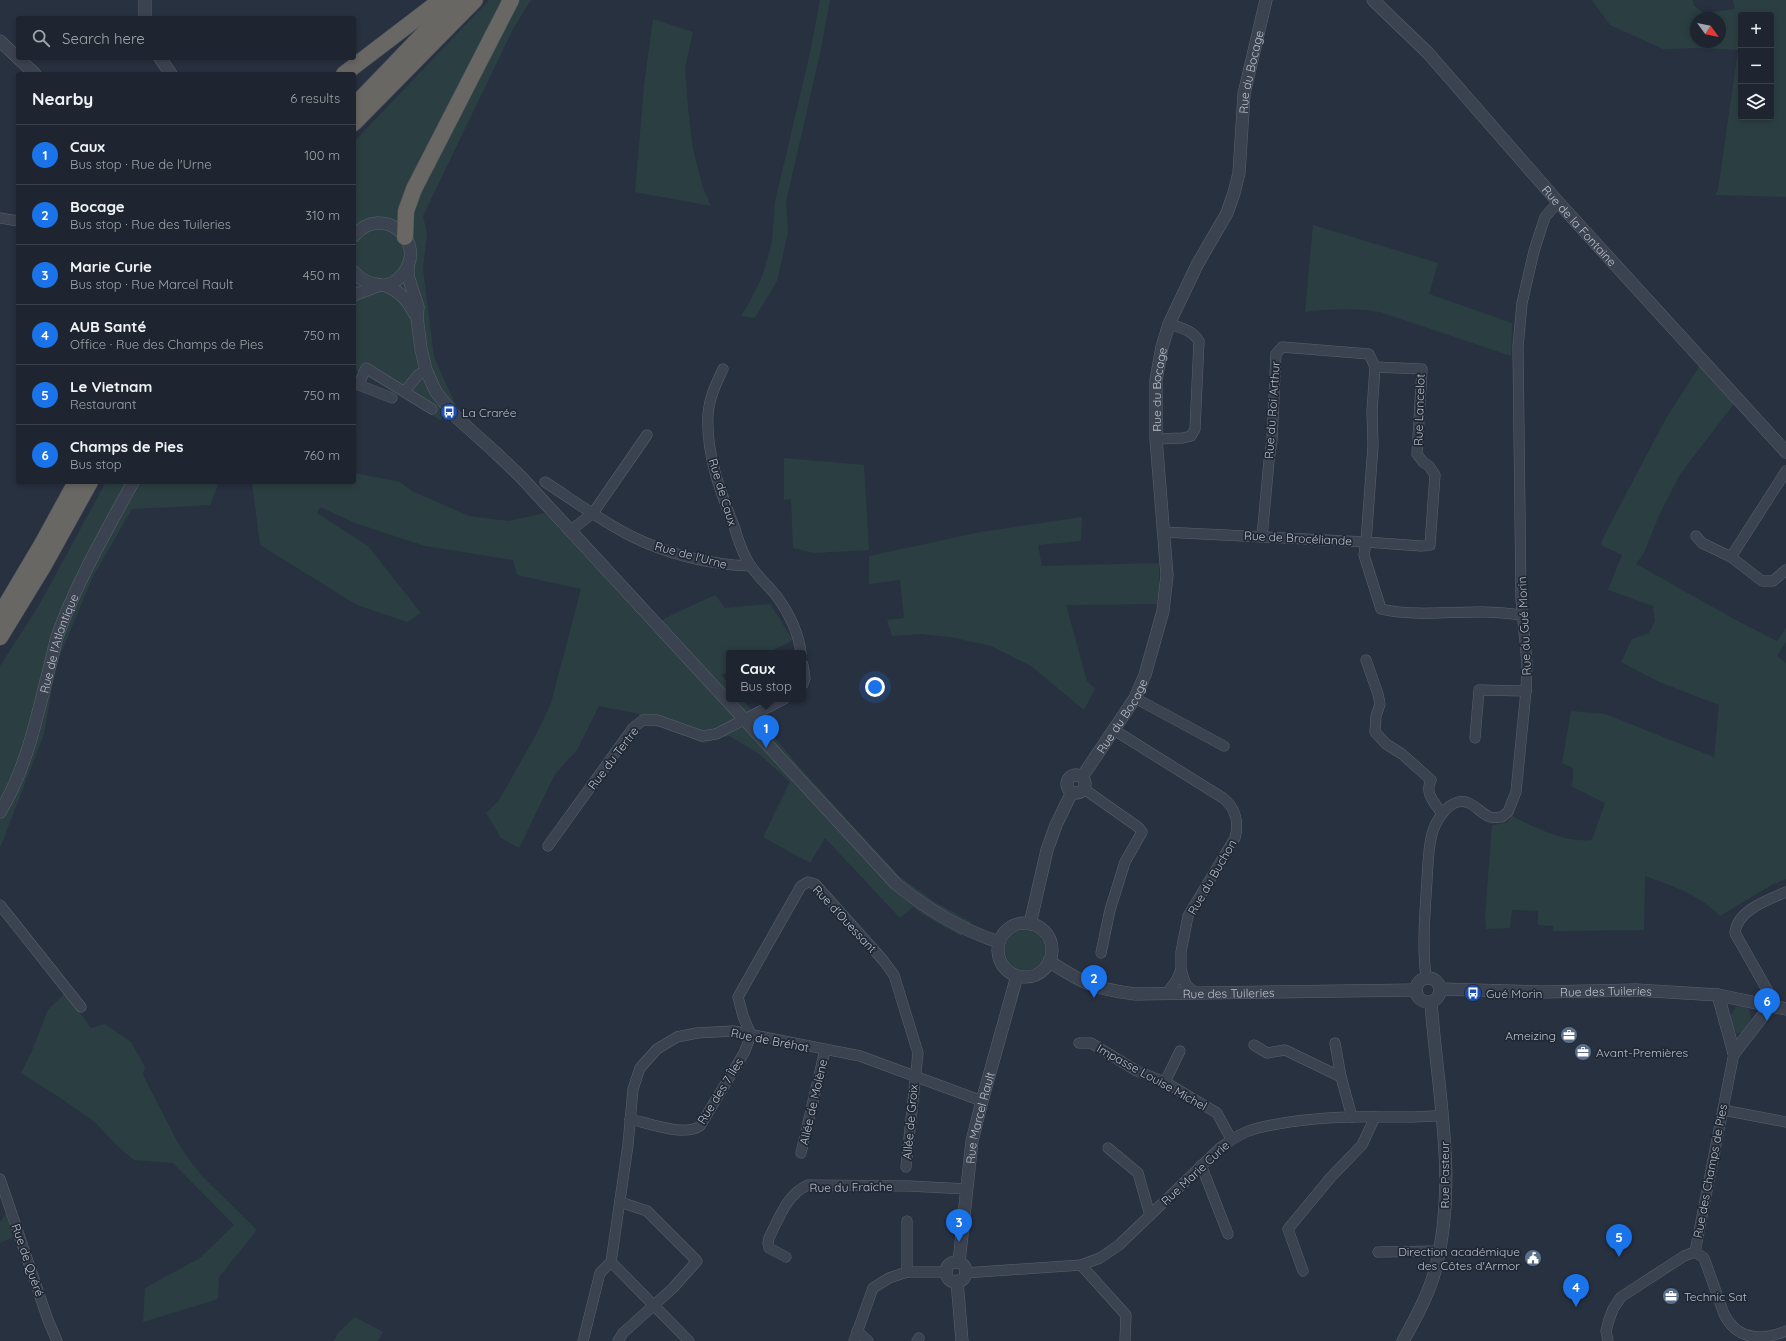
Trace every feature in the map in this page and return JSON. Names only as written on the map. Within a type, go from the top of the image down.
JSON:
[{"type":"highway","points":[[347,72],[441,0]]},
{"type":"highway","points":[[356,104],[456,0]]},
{"type":"highway","points":[[356,121],[475,0]]},
{"type":"highway","points":[[406,237],[406,211],[414,189],[512,0]]},
{"type":"highway","points":[[0,637],[23,601],[89,484]]},
{"type":"highway","points":[[72,515],[92,492],[97,484]]},
{"type":"highway","points":[[0,615],[42,544],[74,485]]},
{"type":"street","points":[[145,0],[145,16]]},
{"type":"street","name":"Rue du Bocage","points":[[1078,790],[1068,784],[1069,779],[1074,776],[1082,777],[1135,698],[1145,675],[1163,611],[1167,575],[1156,439],[1156,380],[1162,346],[1169,324],[1197,265],[1227,213],[1234,194],[1239,173],[1244,94],[1266,0]]},
{"type":"street","name":"Rue de la Fontaine","points":[[1373,0],[1433,59],[1558,202],[1786,452]]},
{"type":"street","points":[[0,41],[16,57]]},
{"type":"street","points":[[20,60],[32,72]]},
{"type":"street","points":[[161,60],[170,72]]},
{"type":"street","name":"Rue du Gué Morin","points":[[1426,977],[1425,912],[1429,848],[1432,833],[1442,814],[1449,806],[1458,802],[1467,802],[1491,817],[1502,817],[1508,812],[1516,792],[1526,691],[1527,663],[1521,599],[1519,340],[1522,303],[1534,251],[1545,217],[1558,202]]},
{"type":"street","points":[[0,218],[16,221]]},
{"type":"street","points":[[356,232],[368,225],[378,222],[394,226],[406,237],[410,252],[408,276],[418,307],[417,317],[421,349],[426,370],[436,392],[455,416],[496,452],[571,530],[726,699]]},
{"type":"street","points":[[356,294],[399,278],[408,264]]},
{"type":"street","points":[[356,274],[362,280],[371,284],[383,285],[396,290],[407,299],[417,317]]},
{"type":"street","points":[[1156,439],[1183,438],[1191,436],[1195,429],[1200,341],[1195,335],[1185,329],[1169,324]]},
{"type":"street","name":"Rue du Roi Arthur","points":[[1262,537],[1272,440],[1276,354],[1282,347],[1369,354],[1376,367]]},
{"type":"street","points":[[1366,542],[1373,446],[1372,411],[1376,367]]},
{"type":"street","name":"Rue Lancelot","points":[[1366,542],[1421,546],[1430,545],[1434,500],[1435,475],[1429,466],[1423,462],[1417,454],[1422,369],[1376,367]]},
{"type":"street","points":[[392,398],[356,383],[366,368],[432,409]]},
{"type":"street","name":"Rue de Caux","points":[[723,369],[712,393],[708,414],[711,448],[714,469],[723,498],[745,556],[751,566]]},
{"type":"street","points":[[405,391],[418,375],[426,370]]},
{"type":"street","points":[[571,530],[593,513],[647,434]]},
{"type":"street","points":[[1731,558],[1786,471]]},
{"type":"street","name":"Rue de l'Urne","points":[[545,482],[630,536],[670,552],[731,566],[751,566]]},
{"type":"street","name":"Rue de l'Atlantique","points":[[0,812],[7,800],[24,761],[38,714],[57,638],[80,582],[132,484]]},
{"type":"street","name":"Rue de Brocéliande","points":[[1163,532],[1366,542],[1364,555],[1381,609],[1395,612],[1416,613],[1486,612],[1523,615]]},
{"type":"street","points":[[1696,536],[1702,543],[1731,558],[1762,580],[1774,581],[1786,570]]},
{"type":"street","points":[[751,566],[778,598],[793,626],[801,650]]},
{"type":"street","points":[[1366,660],[1380,704],[1376,716],[1375,732],[1386,744],[1402,754],[1431,780],[1429,784],[1430,795],[1433,803],[1442,814]]},
{"type":"street","points":[[1475,738],[1479,690],[1526,691]]},
{"type":"street","points":[[1135,698],[1224,746]]},
{"type":"street","points":[[729,702],[896,884],[920,903],[935,912],[970,930],[999,942]]},
{"type":"street","points":[[746,720],[779,702]]},
{"type":"street","name":"Rue du Tertre","points":[[548,846],[633,728],[644,720],[657,720],[702,736],[716,734],[746,720]]},
{"type":"street","name":"Rue du Buchon","points":[[1114,730],[1223,798],[1228,802],[1235,813],[1237,831],[1235,838],[1188,916],[1181,952],[1181,970],[1186,985],[1196,993]]},
{"type":"street","points":[[1030,924],[1047,850],[1056,825],[1078,790],[1138,826],[1142,832],[1123,869],[1112,904],[1101,953]]},
{"type":"street","name":"Rue d'Ouessant","points":[[751,1035],[743,1016],[738,997],[801,886],[808,882],[815,884],[883,960],[894,975],[918,1053],[915,1078]]},
{"type":"street","points":[[1734,1053],[1768,1009],[1770,995],[1735,933],[1736,925],[1746,912],[1786,892]]},
{"type":"street","points":[[0,905],[81,1007]]},
{"type":"street","points":[[1020,924],[1030,924],[1039,927],[1048,938],[1052,952],[1044,969],[1036,975],[1026,977],[1016,976],[1007,971],[1001,963],[998,953],[999,942],[1011,927],[1020,924]]},
{"type":"street","name":"Rue des Tuileries","points":[[1049,961],[1078,980],[1099,988],[1135,994],[1416,990]]},
{"type":"street","name":"Rue du Buchon","points":[[1167,993],[1176,981],[1181,970]]},
{"type":"street","name":"Rue Marcel Rault","points":[[962,1341],[961,1272],[972,1142],[1016,976]]},
{"type":"street","points":[[1426,977],[1430,977],[1437,981],[1441,989],[1439,996],[1431,1002],[1420,999],[1416,990],[1419,981],[1426,977]]},
{"type":"street","name":"Rue des Tuileries","points":[[1441,989],[1542,992],[1636,990],[1718,996],[1786,1009]]},
{"type":"street","points":[[1718,996],[1734,1053]]},
{"type":"street","name":"Rue Pasteur","points":[[1403,1341],[1424,1298],[1436,1267],[1445,1195],[1445,1146],[1431,1002]]},
{"type":"street","name":"Rue de Bréhat","points":[[610,1262],[628,1145],[633,1089],[640,1068],[657,1049],[677,1037],[697,1033],[733,1031],[860,1056],[915,1078],[982,1101]]},
{"type":"street","name":"Rue des 7 Îles","points":[[630,1118],[684,1131],[695,1130],[700,1126],[744,1053],[751,1035]]},
{"type":"street","name":"Impasse Louise Michel","points":[[1079,1043],[1091,1043],[1137,1071],[1165,1082],[1217,1113],[1231,1140]]},
{"type":"street","points":[[1334,1044],[1352,1117]]},
{"type":"street","points":[[1254,1045],[1267,1053],[1285,1050],[1341,1077]]},
{"type":"street","name":"Allée de Molène","points":[[801,1153],[825,1050]]},
{"type":"street","points":[[1165,1082],[1180,1051]]},
{"type":"street","name":"Rue des Champs de Pies","points":[[1608,1341],[1606,1331],[1609,1320],[1613,1308],[1621,1297],[1684,1256],[1695,1252],[1734,1053]]},
{"type":"street","name":"Allée de Groix","points":[[906,1167],[915,1078]]},
{"type":"street","points":[[1723,1110],[1786,1122]]},
{"type":"street","name":"Rue Marie Curie","points":[[961,1272],[1081,1265],[1100,1258],[1119,1245],[1201,1165],[1231,1140],[1246,1132],[1284,1123],[1352,1117],[1425,1117],[1442,1115]]},
{"type":"street","points":[[1303,1271],[1288,1230],[1331,1177],[1362,1145],[1375,1117]]},
{"type":"street","points":[[1108,1148],[1138,1173],[1150,1215]]},
{"type":"street","points":[[1201,1165],[1228,1234]]},
{"type":"street","name":"Rue de Quéré","points":[[0,1179],[48,1320],[57,1341]]},
{"type":"street","name":"Rue du Fraîche","points":[[786,1257],[769,1248],[769,1238],[792,1196],[800,1189],[808,1185],[909,1186],[967,1189]]},
{"type":"street","points":[[618,1341],[624,1333],[653,1305],[673,1288],[697,1261],[647,1211],[620,1202]]},
{"type":"street","points":[[907,1221],[907,1272]]},
{"type":"street","points":[[1378,1252],[1439,1252]]},
{"type":"street","points":[[1695,1252],[1704,1258],[1727,1322],[1738,1333],[1747,1338],[1766,1339],[1775,1338],[1786,1331]]},
{"type":"street","points":[[583,1341],[600,1273],[610,1262],[690,1341]]},
{"type":"street","points":[[854,1341],[873,1288],[889,1278],[907,1272],[946,1272],[949,1264],[961,1272]]},
{"type":"street","points":[[1081,1265],[1126,1315],[1125,1341]]},
{"type":"street","points":[[857,1331],[868,1341]]},
{"type":"green space","points":[[489,0],[531,0],[513,29],[423,216],[427,234],[423,269],[434,357],[457,408],[440,420],[356,370],[356,140]]},
{"type":"green space","points":[[820,0],[830,0],[821,49],[786,202],[788,232],[777,281],[755,318],[741,316],[762,277],[772,242],[775,202],[809,57]]},
{"type":"green space","points":[[1592,0],[1693,0],[1694,6],[1703,12],[1690,12],[1690,48],[1700,48],[1663,49],[1610,25]]},
{"type":"green space","points":[[1733,0],[1786,0],[1786,197],[1715,195],[1718,190],[1738,50],[1700,48],[1726,48],[1726,12],[1712,12],[1735,9]]},
{"type":"green space","points":[[653,19],[693,32],[685,68],[688,108],[693,149],[703,188],[711,206],[635,192],[644,86]]},
{"type":"green space","points":[[1313,225],[1438,263],[1429,294],[1512,323],[1511,356],[1380,312],[1342,309],[1305,312]]},
{"type":"green space","points":[[1699,367],[1704,368],[1736,401],[1681,473],[1660,513],[1644,553],[1636,564],[1734,619],[1777,641],[1786,628],[1786,642],[1777,656],[1786,663],[1786,879],[1773,884],[1720,916],[1694,896],[1676,887],[1645,876],[1644,930],[1553,931],[1553,926],[1538,925],[1538,911],[1512,910],[1510,928],[1486,929],[1485,916],[1492,825],[1507,823],[1512,816],[1551,834],[1572,839],[1592,840],[1605,803],[1571,786],[1573,779],[1573,768],[1562,763],[1571,711],[1605,714],[1714,757],[1719,705],[1659,682],[1621,662],[1632,639],[1649,633],[1655,621],[1653,606],[1608,590],[1622,555],[1601,545],[1603,538],[1665,420]]},
{"type":"green space","points":[[784,458],[864,465],[869,550],[814,553],[793,548],[791,499],[784,500]]},
{"type":"green space","points":[[356,473],[400,482],[412,491],[469,516],[508,521],[545,513],[653,630],[665,618],[715,595],[725,608],[770,604],[793,640],[774,650],[726,650],[726,672],[721,675],[726,681],[726,702],[745,702],[801,769],[899,876],[933,901],[971,922],[961,936],[922,914],[913,907],[900,918],[825,838],[810,863],[763,837],[790,782],[758,753],[729,736],[703,743],[661,727],[644,726],[639,714],[599,706],[577,750],[555,774],[519,848],[501,838],[486,813],[499,800],[536,735],[551,703],[581,589],[517,575],[513,560],[425,546],[355,523],[320,507],[317,513],[368,546],[421,613],[407,622],[357,605],[260,545],[252,484],[356,484]]},
{"type":"green space","points":[[105,484],[218,484],[210,505],[132,509],[93,576],[56,665],[44,734],[0,848],[0,666],[38,607]]},
{"type":"green space","points":[[1082,517],[1081,541],[1038,545],[1042,566],[1159,563],[1159,590],[1157,604],[1066,605],[1087,681],[1095,689],[1084,710],[1031,666],[991,646],[950,637],[921,634],[892,636],[887,620],[904,618],[900,580],[869,584],[869,556],[981,532]]},
{"type":"green space","points":[[1029,930],[1036,933],[1042,939],[1045,950],[1044,958],[1036,967],[1029,970],[1021,970],[1014,967],[1006,958],[1005,946],[1008,939],[1017,931]]},
{"type":"green space","points":[[65,993],[91,1028],[105,1024],[131,1042],[145,1067],[143,1075],[180,1147],[201,1175],[257,1230],[219,1277],[218,1299],[143,1322],[145,1288],[200,1258],[234,1225],[173,1163],[134,1160],[115,1144],[95,1122],[21,1073],[31,1053],[48,1010]]},
{"type":"green space","points":[[1743,1006],[1749,1009],[1751,1019],[1743,1032],[1736,1034],[1730,1016],[1736,1007]]},
{"type":"green space","points":[[6,1214],[13,1237],[0,1243],[0,1222]]},
{"type":"green space","points":[[355,1317],[383,1332],[378,1341],[334,1341],[338,1333]]},
{"type":"place","name":"La Crarée","points":[[449,412]]},
{"type":"place","name":"Caux","points":[[766,748]]},
{"type":"place","name":"Gué Morin","points":[[1473,993]]},
{"type":"place","name":"Bocage","points":[[1094,998]]},
{"type":"place","name":"Champs de Pies","points":[[1767,1021]]},
{"type":"place","name":"Ameizing","points":[[1569,1035]]},
{"type":"place","name":"Avant-Premières","points":[[1583,1052]]},
{"type":"place","name":"Marie Curie","points":[[959,1242]]},
{"type":"place","name":"Le Vietnam","points":[[1619,1257]]},
{"type":"place","name":"Direction académique des Côtes d'Armor","points":[[1533,1258]]},
{"type":"place","name":"Technic Sat","points":[[1671,1296]]},
{"type":"place","name":"AUB Santé","points":[[1576,1307]]}]
